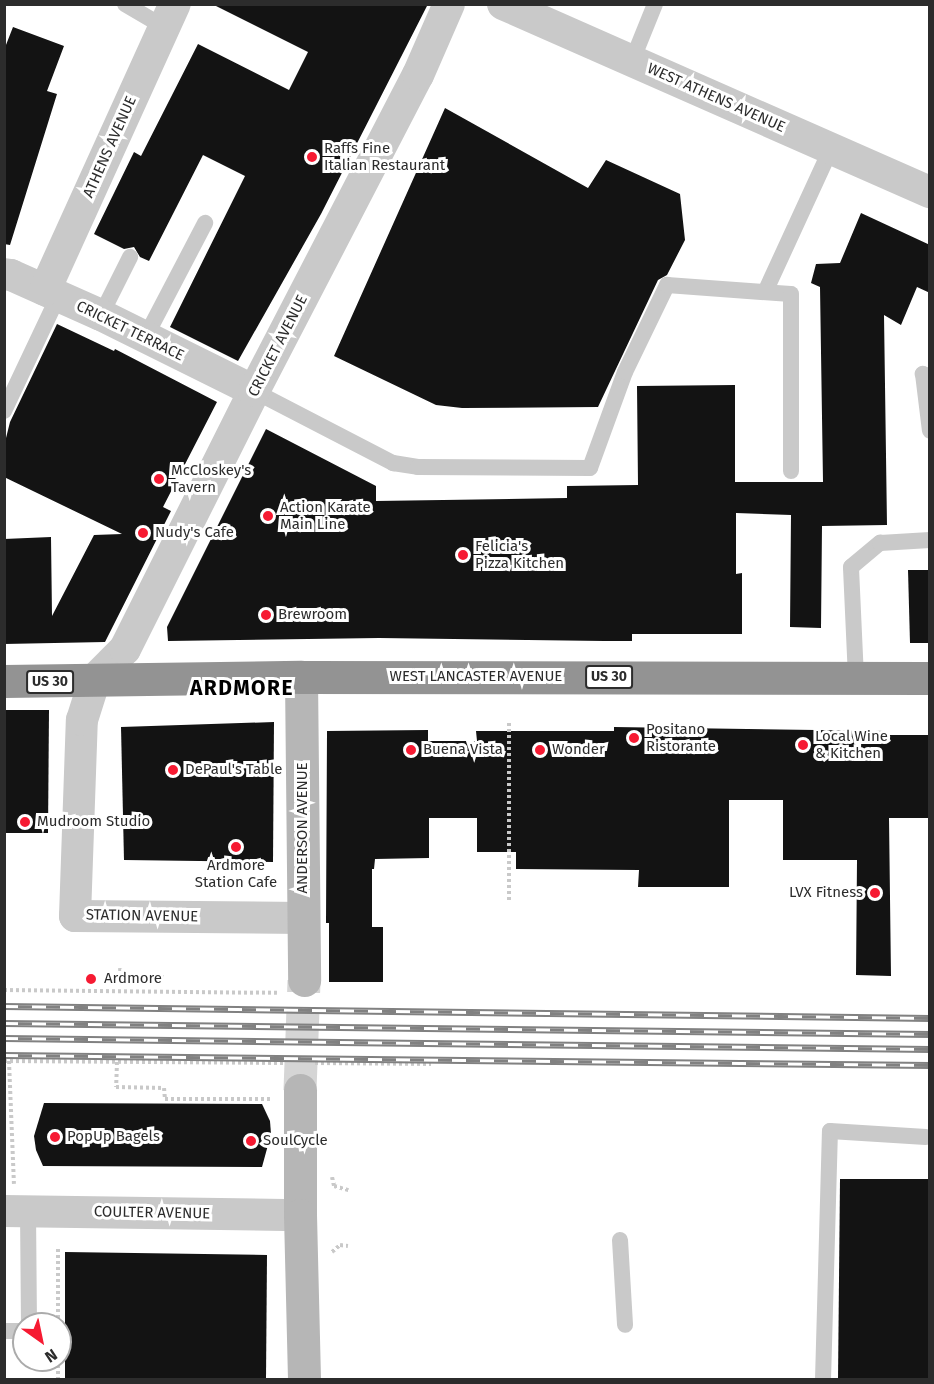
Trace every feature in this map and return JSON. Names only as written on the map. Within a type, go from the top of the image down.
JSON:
[{"type":"highway","name":"WEST LANCASTER AVENUE","points":[[95,679],[930,678]]},
{"type":"highway","name":"US 30","points":[[4,681],[63,682],[95,679]]},
{"type":"street","name":"CRICKET AVENUE","points":[[95,679],[125,649],[254,391],[418,75],[449,4]]},
{"type":"street","name":"WEST ATHENS AVENUE","points":[[503,4],[930,192]]},
{"type":"street","name":"ATHENS AVENUE","points":[[52,294],[170,16]]},
{"type":"street","name":"CRICKET TERRACE","points":[[4,274],[11,274],[101,315],[254,391]]},
{"type":"street","name":"ANDERSON AVENUE","points":[[294,986],[303,918],[301,677]]},
{"type":"street","name":"STATION AVENUE","points":[[95,679],[82,720],[75,916],[303,918]]},
{"type":"street","points":[[300,1079],[300,1215],[304,1380]]},
{"type":"street","name":"COULTER AVENUE","points":[[16,1211],[300,1215]]},
{"type":"lane","points":[[125,4],[170,16]]},
{"type":"lane","points":[[632,61],[655,4]]},
{"type":"lane","points":[[766,290],[831,149]]},
{"type":"lane","points":[[145,338],[205,223]]},
{"type":"lane","points":[[101,315],[130,257]]},
{"type":"lane","points":[[254,391],[393,463],[418,467],[590,468],[625,372],[667,285],[766,290],[791,294],[791,471]]},
{"type":"lane","points":[[4,411],[52,294]]},
{"type":"lane","points":[[930,377],[924,374],[930,430]]},
{"type":"lane","points":[[855,678],[850,567],[880,543],[930,540]]},
{"type":"lane","points":[[823,1380],[830,1131],[926,1137]]},
{"type":"lane","points":[[16,1211],[28,1312]]},
{"type":"lane","points":[[620,1240],[625,1325]]},
{"type":"path","points":[[509,723],[509,903]]},
{"type":"path","points":[[120,968],[121,978],[164,977]]},
{"type":"path","points":[[4,990],[294,986]]},
{"type":"path","points":[[16,1211],[7,1061],[117,1062],[300,1079]]},
{"type":"path","points":[[117,1062],[116,1087],[164,1088],[165,1099],[300,1079],[431,1064]]},
{"type":"path","points":[[331,1173],[334,1186],[348,1190]]},
{"type":"path","points":[[332,1252],[340,1245],[348,1246]]},
{"type":"path","points":[[58,1247],[58,1312]]},
{"type":"building","points":[[212,4],[428,4],[321,214],[238,361],[170,327],[245,176],[203,155],[149,261],[140,257],[134,247],[124,249],[94,234],[134,152],[141,156],[198,44],[289,90],[308,52]]},
{"type":"building","points":[[13,27],[64,46],[47,91],[57,94],[10,245],[4,244],[4,50]]},
{"type":"building","points":[[445,108],[588,188],[606,160],[680,194],[685,240],[667,275],[658,280],[598,407],[462,408],[436,405],[334,356]]},
{"type":"building","points":[[861,213],[930,245],[930,293],[917,287],[901,325],[884,315],[887,525],[822,526],[821,628],[790,627],[791,515],[736,513],[736,574],[742,573],[742,634],[632,634],[632,641],[379,638],[168,641],[167,627],[266,429],[376,486],[376,501],[567,498],[567,486],[638,485],[637,386],[735,385],[735,482],[823,482],[820,287],[811,283],[816,264],[840,263]]},
{"type":"building","points":[[57,324],[114,351],[115,349],[217,402],[163,507],[171,511],[105,642],[4,644],[4,539],[51,537],[52,616],[94,535],[122,534],[4,477],[4,446],[10,422]]},
{"type":"building","points":[[908,570],[930,570],[930,643],[910,643]]},
{"type":"building","points":[[4,710],[49,710],[48,833],[4,833]]},
{"type":"building","points":[[274,722],[273,862],[124,860],[121,727]]},
{"type":"building","points":[[614,727],[887,731],[887,735],[930,735],[930,818],[889,818],[891,976],[856,975],[857,860],[783,860],[783,800],[729,800],[729,887],[638,887],[639,870],[516,869],[516,852],[477,852],[477,818],[429,818],[429,858],[375,859],[374,869],[372,869],[372,927],[383,927],[383,982],[329,982],[329,923],[326,923],[327,731],[428,730],[428,741],[477,741],[476,731],[614,731]]},
{"type":"building","points":[[44,1103],[262,1104],[270,1121],[271,1134],[262,1167],[43,1166],[36,1150],[34,1136]]},
{"type":"building","points":[[840,1179],[930,1179],[929,1380],[838,1380]]},
{"type":"building","points":[[65,1252],[267,1255],[266,1380],[65,1380],[65,1372],[72,1372],[72,1312],[65,1312]]},
{"type":"tunnel","points":[[300,1090],[304,980]]},
{"type":"railway","points":[[4,1006],[930,1018]]},
{"type":"railway","points":[[4,1023],[930,1034]]},
{"type":"railway","points":[[4,1038],[930,1049]]},
{"type":"railway","points":[[4,1055],[930,1065]]},
{"type":"place","name":"Raffs Fine Italian Restaurant","points":[[312,157]]},
{"type":"place","name":"McCloskey's Tavern","points":[[159,479]]},
{"type":"place","name":"Action Karate Main Line","points":[[268,516]]},
{"type":"place","name":"Nudy's Cafe","points":[[143,533]]},
{"type":"place","name":"Felicia's Pizza Kitchen","points":[[463,555]]},
{"type":"place","name":"Brewroom","points":[[266,615]]},
{"type":"place","name":"Positano Ristorante","points":[[634,738]]},
{"type":"place","name":"Local Wine & Kitchen","points":[[803,745]]},
{"type":"place","name":"Buena Vista","points":[[411,750]]},
{"type":"place","name":"Wonder","points":[[540,750]]},
{"type":"place","name":"DePaul's Table","points":[[173,770]]},
{"type":"place","name":"Mudroom Studio","points":[[25,822]]},
{"type":"place","name":"Ardmore Station Cafe","points":[[236,847]]},
{"type":"place","name":"LVX Fitness","points":[[875,893]]},
{"type":"place","name":"Ardmore","points":[[91,979]]},
{"type":"place","name":"PopUp Bagels","points":[[55,1137]]},
{"type":"place","name":"SoulCycle","points":[[251,1141]]},
{"type":"district","name":"ARDMORE","points":[[242,688]]}]
